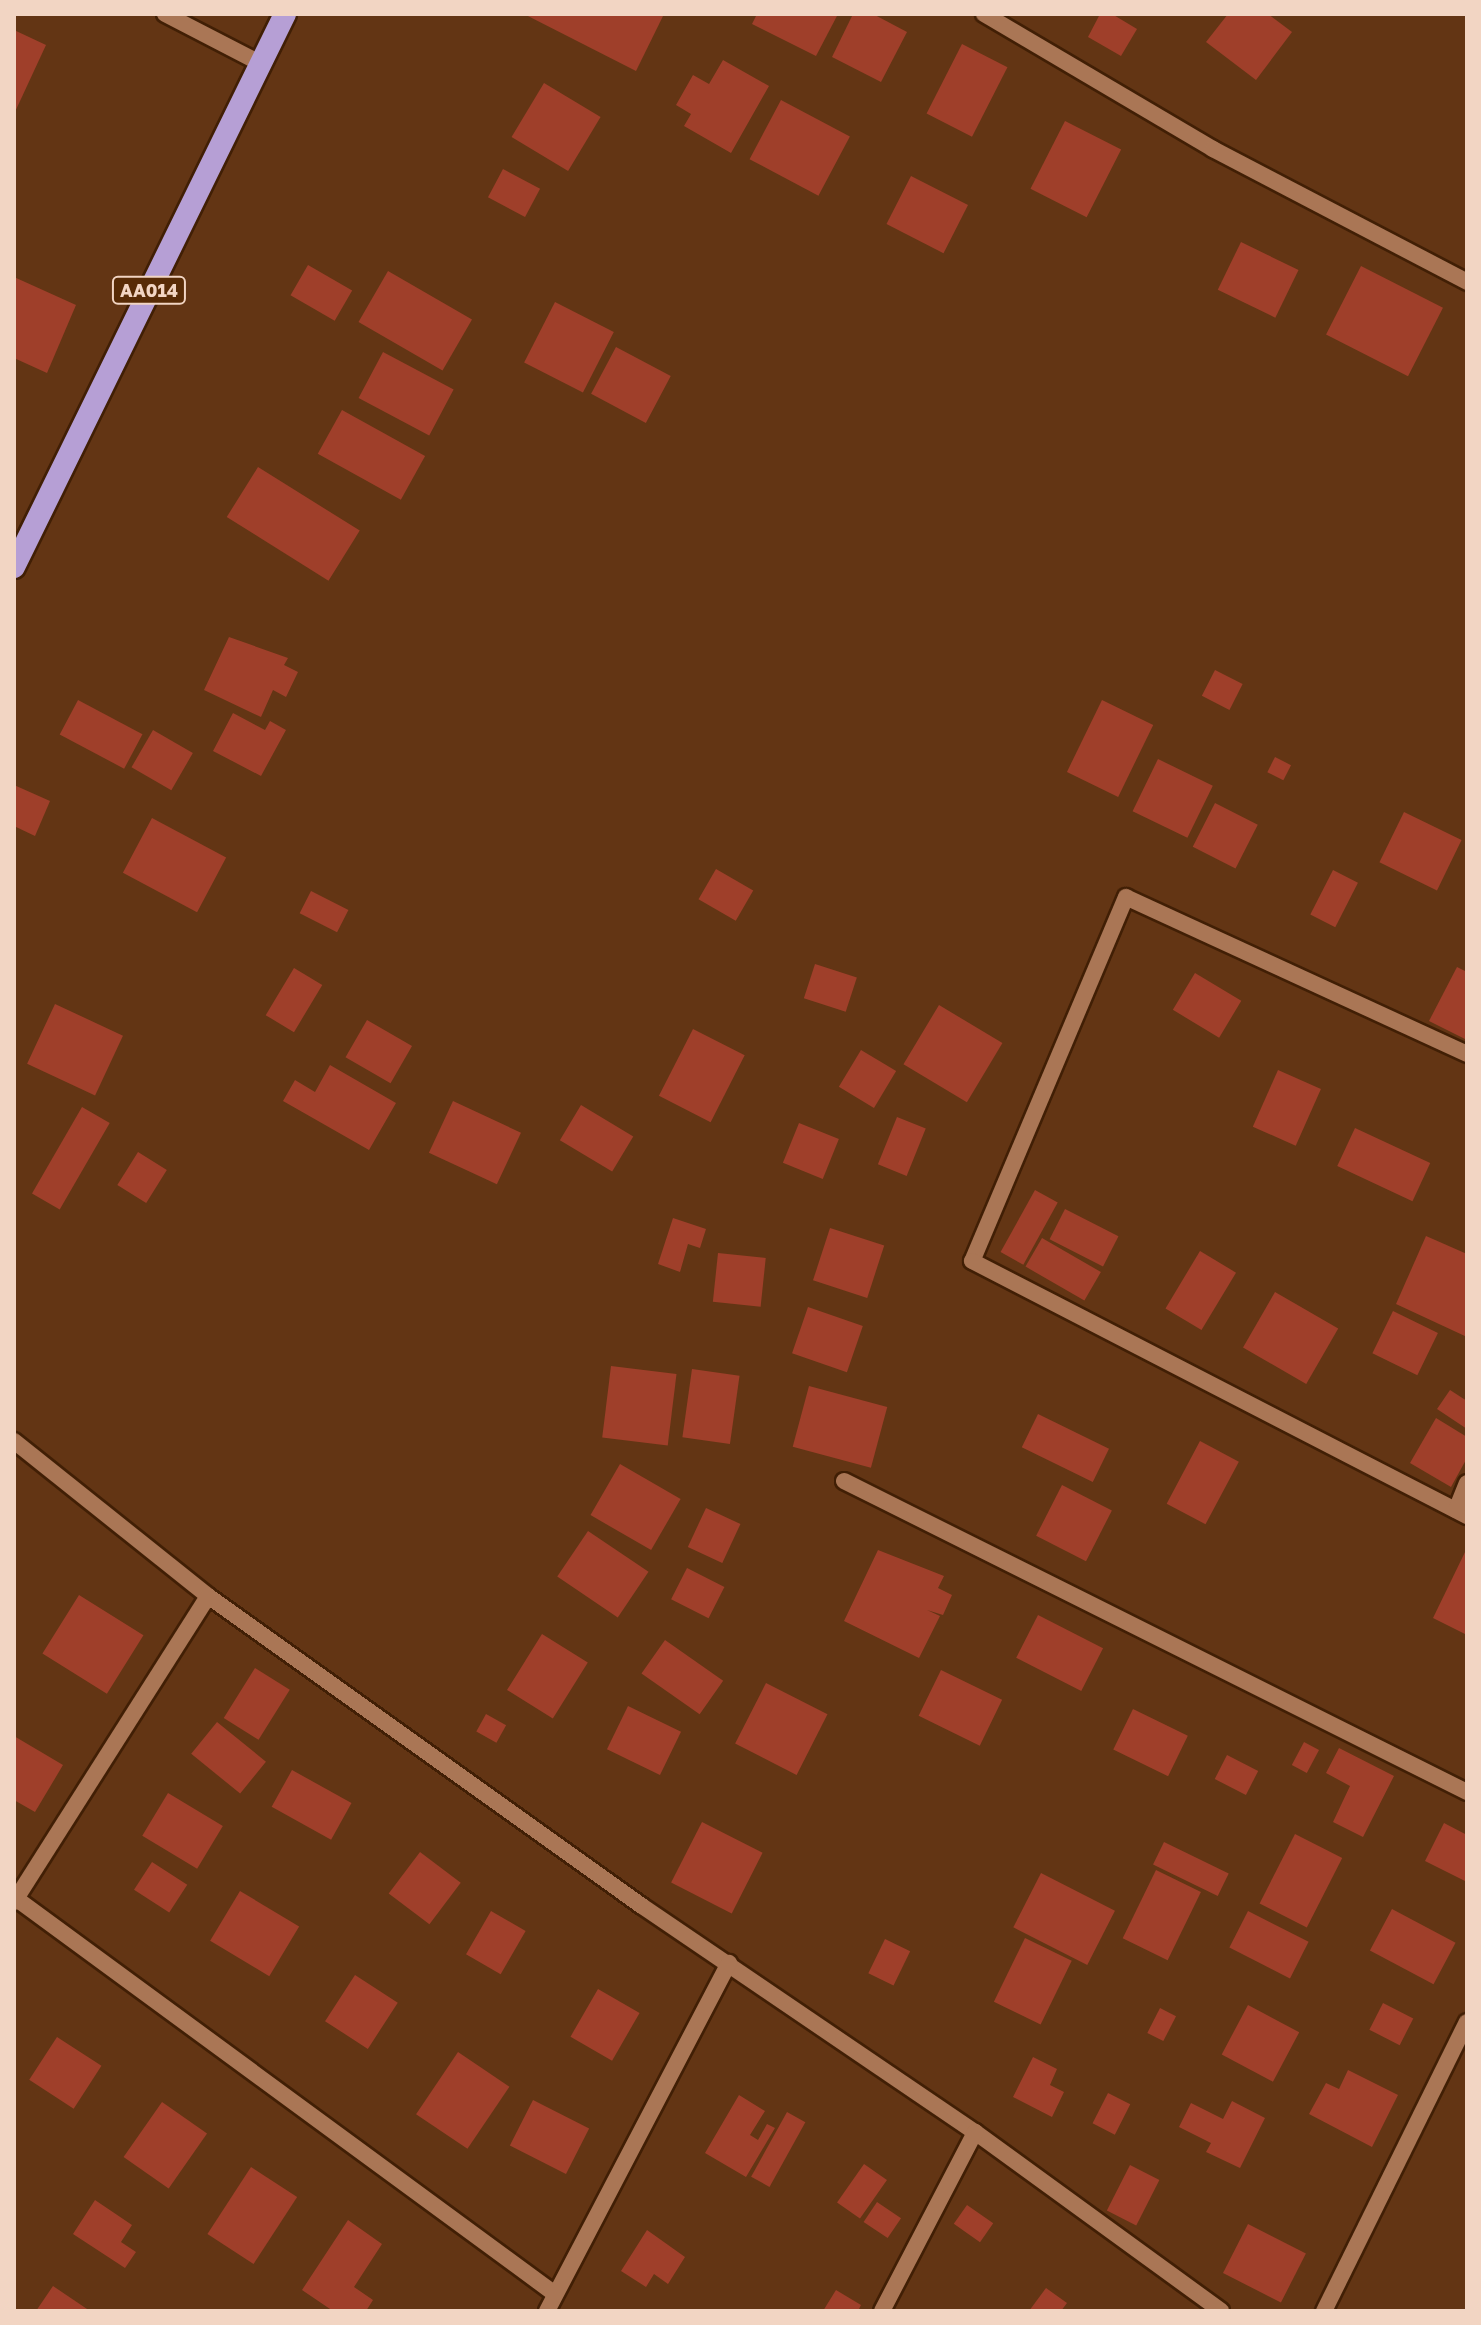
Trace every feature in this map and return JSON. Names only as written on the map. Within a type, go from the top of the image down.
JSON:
[{"type":"highway","name":"AA014","points":[[14,567],[285,14]]},
{"type":"street","points":[[165,14],[260,63]]},
{"type":"street","points":[[984,14],[1213,149],[1467,282]]},
{"type":"street","points":[[1467,1054],[1126,897],[972,1261],[1461,1513],[1467,1483]]},
{"type":"street","points":[[14,1441],[208,1596],[975,2132],[1221,2311]]},
{"type":"street","points":[[844,1481],[1467,1792]]},
{"type":"street","points":[[208,1596],[15,1899],[555,2294]]},
{"type":"street","points":[[547,2311],[729,1963]]},
{"type":"street","points":[[1324,2311],[1467,2022]]},
{"type":"street","points":[[882,2311],[975,2132]]},
{"type":"building","points":[[524,14],[664,14],[636,71]]},
{"type":"building","points":[[757,14],[838,14],[816,56],[752,24]]},
{"type":"building","points":[[853,14],[873,14],[907,32],[881,82],[832,57]]},
{"type":"building","points":[[1100,14],[1112,14],[1137,29],[1121,56],[1088,37]]},
{"type":"building","points":[[1228,14],[1268,14],[1292,32],[1256,80],[1206,42]]},
{"type":"building","points":[[14,30],[46,45],[14,114]]},
{"type":"building","points":[[962,44],[1007,67],[972,137],[927,113]]},
{"type":"building","points":[[723,60],[769,86],[731,153],[684,126],[691,114],[676,105],[693,75],[709,84]]},
{"type":"building","points":[[544,83],[601,117],[568,171],[512,137]]},
{"type":"building","points":[[781,100],[850,137],[818,196],[750,159]]},
{"type":"building","points":[[1065,121],[1121,150],[1087,217],[1030,189]]},
{"type":"building","points":[[503,169],[540,189],[525,217],[488,197]]},
{"type":"building","points":[[911,176],[968,205],[944,253],[886,224]]},
{"type":"building","points":[[1241,242],[1299,270],[1275,318],[1218,290]]},
{"type":"building","points":[[308,265],[352,290],[335,321],[290,295]]},
{"type":"building","points":[[1361,266],[1443,308],[1408,376],[1326,335]]},
{"type":"building","points":[[388,271],[472,320],[443,371],[358,322]]},
{"type":"building","points":[[14,277],[76,305],[47,373],[14,358]]},
{"type":"building","points":[[555,302],[614,332],[583,393],[524,363]]},
{"type":"building","points":[[616,347],[671,376],[646,423],[591,394]]},
{"type":"building","points":[[383,352],[454,390],[429,435],[359,398]]},
{"type":"building","points":[[342,410],[425,456],[401,500],[318,454]]},
{"type":"building","points":[[258,467],[360,531],[329,581],[227,517]]},
{"type":"building","points":[[229,637],[288,658],[284,665],[298,672],[286,697],[273,690],[261,717],[204,690]]},
{"type":"building","points":[[1215,670],[1243,684],[1229,710],[1202,696]]},
{"type":"building","points":[[78,700],[142,734],[124,769],[60,734]]},
{"type":"building","points":[[1102,700],[1153,725],[1118,797],[1067,772]]},
{"type":"building","points":[[233,713],[265,730],[270,721],[286,730],[261,776],[213,751]]},
{"type":"building","points":[[153,730],[193,753],[171,790],[132,767]]},
{"type":"building","points":[[1275,757],[1291,765],[1283,780],[1267,772]]},
{"type":"building","points":[[1158,759],[1213,786],[1187,838],[1133,811]]},
{"type":"building","points":[[14,785],[50,801],[35,836],[14,826]]},
{"type":"building","points":[[1215,803],[1258,825],[1236,868],[1193,847]]},
{"type":"building","points":[[1404,812],[1462,840],[1437,890],[1379,862]]},
{"type":"building","points":[[152,818],[226,857],[197,912],[123,873]]},
{"type":"building","points":[[716,869],[753,890],[736,921],[698,899]]},
{"type":"building","points":[[1333,870],[1358,883],[1335,927],[1310,915]]},
{"type":"building","points":[[311,891],[348,910],[337,932],[300,913]]},
{"type":"building","points":[[815,964],[857,978],[846,1012],[804,998]]},
{"type":"building","points":[[1457,967],[1467,972],[1467,1040],[1429,1021]]},
{"type":"building","points":[[294,968],[322,985],[294,1032],[266,1015]]},
{"type":"building","points":[[1195,973],[1241,1001],[1219,1038],[1173,1010]]},
{"type":"building","points":[[55,1004],[123,1036],[95,1096],[27,1064]]},
{"type":"building","points":[[939,1005],[1002,1043],[967,1102],[903,1064]]},
{"type":"building","points":[[367,1020],[412,1046],[391,1083],[346,1057]]},
{"type":"building","points":[[693,1029],[745,1055],[711,1122],[659,1096]]},
{"type":"building","points":[[861,1050],[896,1071],[874,1108],[839,1087]]},
{"type":"building","points":[[330,1065],[396,1103],[369,1150],[283,1101],[295,1080],[315,1092]]},
{"type":"building","points":[[1278,1070],[1321,1089],[1296,1146],[1253,1127]]},
{"type":"building","points":[[453,1101],[521,1133],[497,1184],[429,1153]]},
{"type":"building","points":[[581,1105],[633,1136],[612,1172],[560,1140]]},
{"type":"building","points":[[82,1107],[110,1123],[60,1210],[32,1194]]},
{"type":"building","points":[[897,1117],[926,1129],[907,1176],[878,1164]]},
{"type":"building","points":[[799,1123],[839,1139],[823,1179],[783,1163]]},
{"type":"building","points":[[1355,1128],[1430,1163],[1412,1201],[1337,1166]]},
{"type":"building","points":[[138,1152],[167,1170],[146,1203],[117,1185]]},
{"type":"building","points":[[1035,1190],[1058,1203],[1023,1265],[1001,1252]]},
{"type":"building","points":[[1065,1209],[1118,1236],[1103,1267],[1050,1239]]},
{"type":"building","points":[[673,1218],[706,1229],[700,1248],[688,1244],[680,1272],[658,1264]]},
{"type":"building","points":[[830,1228],[884,1246],[867,1298],[813,1280]]},
{"type":"building","points":[[1426,1236],[1467,1254],[1467,1337],[1396,1304]]},
{"type":"building","points":[[1042,1238],[1101,1272],[1084,1301],[1026,1267]]},
{"type":"building","points":[[1200,1251],[1236,1273],[1201,1330],[1165,1308]]},
{"type":"building","points":[[718,1253],[766,1258],[761,1307],[713,1302]]},
{"type":"building","points":[[1275,1292],[1338,1328],[1306,1384],[1243,1347]]},
{"type":"building","points":[[808,1307],[863,1326],[847,1372],[792,1353]]},
{"type":"building","points":[[1393,1311],[1438,1333],[1417,1375],[1372,1353]]},
{"type":"building","points":[[611,1366],[677,1374],[668,1446],[602,1437]]},
{"type":"building","points":[[692,1369],[740,1376],[730,1444],[682,1437]]},
{"type":"building","points":[[809,1386],[887,1407],[871,1468],[793,1447]]},
{"type":"building","points":[[1450,1390],[1467,1401],[1467,1429],[1437,1409]]},
{"type":"building","points":[[1038,1414],[1109,1449],[1093,1482],[1022,1447]]},
{"type":"building","points":[[1436,1418],[1467,1437],[1467,1458],[1451,1487],[1410,1463]]},
{"type":"building","points":[[1200,1441],[1239,1462],[1206,1524],[1167,1504]]},
{"type":"building","points":[[620,1464],[681,1499],[651,1550],[590,1515]]},
{"type":"building","points":[[1062,1485],[1112,1510],[1086,1561],[1036,1536]]},
{"type":"building","points":[[706,1508],[740,1524],[722,1563],[688,1547]]},
{"type":"building","points":[[588,1531],[649,1572],[618,1617],[557,1577]]},
{"type":"building","points":[[1467,1548],[1467,1635],[1433,1618]]},
{"type":"building","points":[[878,1550],[944,1576],[938,1588],[952,1595],[943,1615],[927,1610],[940,1616],[919,1658],[844,1621]]},
{"type":"building","points":[[687,1568],[724,1587],[709,1618],[671,1599]]},
{"type":"building","points":[[79,1595],[143,1635],[107,1694],[42,1654]]},
{"type":"building","points":[[1038,1615],[1103,1648],[1081,1691],[1016,1658]]},
{"type":"building","points":[[542,1634],[588,1663],[553,1719],[507,1690]]},
{"type":"building","points":[[665,1640],[723,1681],[700,1714],[641,1674]]},
{"type":"building","points":[[255,1668],[290,1690],[259,1740],[224,1718]]},
{"type":"building","points":[[941,1670],[1002,1700],[980,1746],[919,1716]]},
{"type":"building","points":[[766,1683],[827,1714],[797,1775],[735,1744]]},
{"type":"building","points":[[628,1706],[681,1732],[660,1775],[607,1749]]},
{"type":"building","points":[[1133,1709],[1188,1736],[1168,1776],[1113,1749]]},
{"type":"building","points":[[486,1714],[506,1725],[496,1743],[476,1731]]},
{"type":"building","points":[[217,1722],[266,1762],[240,1794],[191,1754]]},
{"type":"building","points":[[14,1736],[63,1765],[35,1812],[14,1800]]},
{"type":"building","points":[[1304,1742],[1319,1750],[1307,1773],[1292,1765]]},
{"type":"building","points":[[1339,1748],[1394,1776],[1363,1837],[1333,1822],[1350,1786],[1326,1773]]},
{"type":"building","points":[[1227,1755],[1258,1771],[1246,1795],[1215,1779]]},
{"type":"building","points":[[292,1770],[351,1803],[331,1840],[272,1807]]},
{"type":"building","points":[[168,1793],[223,1826],[197,1869],[142,1836]]},
{"type":"building","points":[[702,1822],[763,1853],[732,1913],[671,1883]]},
{"type":"building","points":[[1444,1823],[1467,1835],[1467,1882],[1425,1861]]},
{"type":"building","points":[[1295,1834],[1342,1858],[1307,1928],[1260,1903]]},
{"type":"building","points":[[1164,1842],[1229,1874],[1218,1896],[1153,1864]]},
{"type":"building","points":[[420,1852],[461,1883],[429,1924],[389,1894]]},
{"type":"building","points":[[152,1862],[187,1885],[169,1913],[134,1890]]},
{"type":"building","points":[[1156,1870],[1201,1892],[1168,1960],[1123,1938]]},
{"type":"building","points":[[1041,1873],[1115,1911],[1087,1965],[1013,1927]]},
{"type":"building","points":[[240,1891],[299,1927],[269,1976],[210,1941]]},
{"type":"building","points":[[1392,1909],[1456,1943],[1434,1984],[1370,1950]]},
{"type":"building","points":[[491,1911],[526,1931],[501,1974],[466,1954]]},
{"type":"building","points":[[1248,1911],[1309,1942],[1290,1978],[1229,1948]]},
{"type":"building","points":[[1025,1938],[1072,1961],[1041,2025],[994,2002]]},
{"type":"building","points":[[885,1939],[910,1951],[894,1985],[868,1973]]},
{"type":"building","points":[[355,1975],[398,2003],[368,2049],[325,2021]]},
{"type":"building","points":[[598,1989],[640,2013],[612,2061],[570,2037]]},
{"type":"building","points":[[1383,2003],[1413,2018],[1400,2045],[1369,2030]]},
{"type":"building","points":[[1248,2005],[1299,2032],[1273,2082],[1222,2054]]},
{"type":"building","points":[[1160,2008],[1176,2016],[1163,2041],[1147,2033]]},
{"type":"building","points":[[57,2037],[101,2066],[74,2109],[29,2080]]},
{"type":"building","points":[[458,2052],[509,2087],[467,2149],[416,2114]]},
{"type":"building","points":[[1033,2057],[1057,2069],[1050,2085],[1064,2092],[1052,2117],[1013,2097]]},
{"type":"building","points":[[1348,2070],[1398,2095],[1372,2147],[1309,2114],[1326,2083],[1339,2089]]},
{"type":"building","points":[[1108,2093],[1130,2104],[1115,2135],[1093,2123]]},
{"type":"building","points":[[739,2095],[765,2111],[750,2135],[758,2140],[767,2124],[775,2128],[746,2177],[705,2153]]},
{"type":"building","points":[[533,2100],[589,2129],[566,2174],[510,2145]]},
{"type":"building","points":[[1232,2101],[1265,2118],[1240,2168],[1206,2152],[1211,2143],[1179,2127],[1191,2103],[1223,2119]]},
{"type":"building","points":[[162,2102],[207,2134],[169,2188],[124,2157]]},
{"type":"building","points":[[787,2112],[805,2122],[769,2187],[751,2177]]},
{"type":"building","points":[[864,2164],[887,2180],[860,2219],[837,2203]]},
{"type":"building","points":[[1130,2165],[1159,2180],[1136,2225],[1107,2210]]},
{"type":"building","points":[[251,2167],[297,2197],[254,2264],[207,2234]]},
{"type":"building","points":[[95,2200],[132,2225],[121,2242],[136,2252],[125,2268],[73,2234]]},
{"type":"building","points":[[877,2202],[901,2218],[888,2238],[864,2222]]},
{"type":"building","points":[[967,2205],[993,2223],[980,2242],[954,2224]]},
{"type":"building","points":[[348,2220],[382,2244],[354,2287],[373,2300],[366,2311],[333,2311],[302,2290]]},
{"type":"building","points":[[1248,2224],[1306,2254],[1281,2303],[1223,2273]]},
{"type":"building","points":[[647,2230],[685,2257],[668,2284],[654,2274],[646,2287],[621,2271]]},
{"type":"building","points":[[53,2286],[90,2311],[36,2311]]},
{"type":"building","points":[[1046,2288],[1067,2303],[1061,2311],[1029,2311]]},
{"type":"building","points":[[836,2290],[861,2305],[858,2311],[823,2311]]}]
